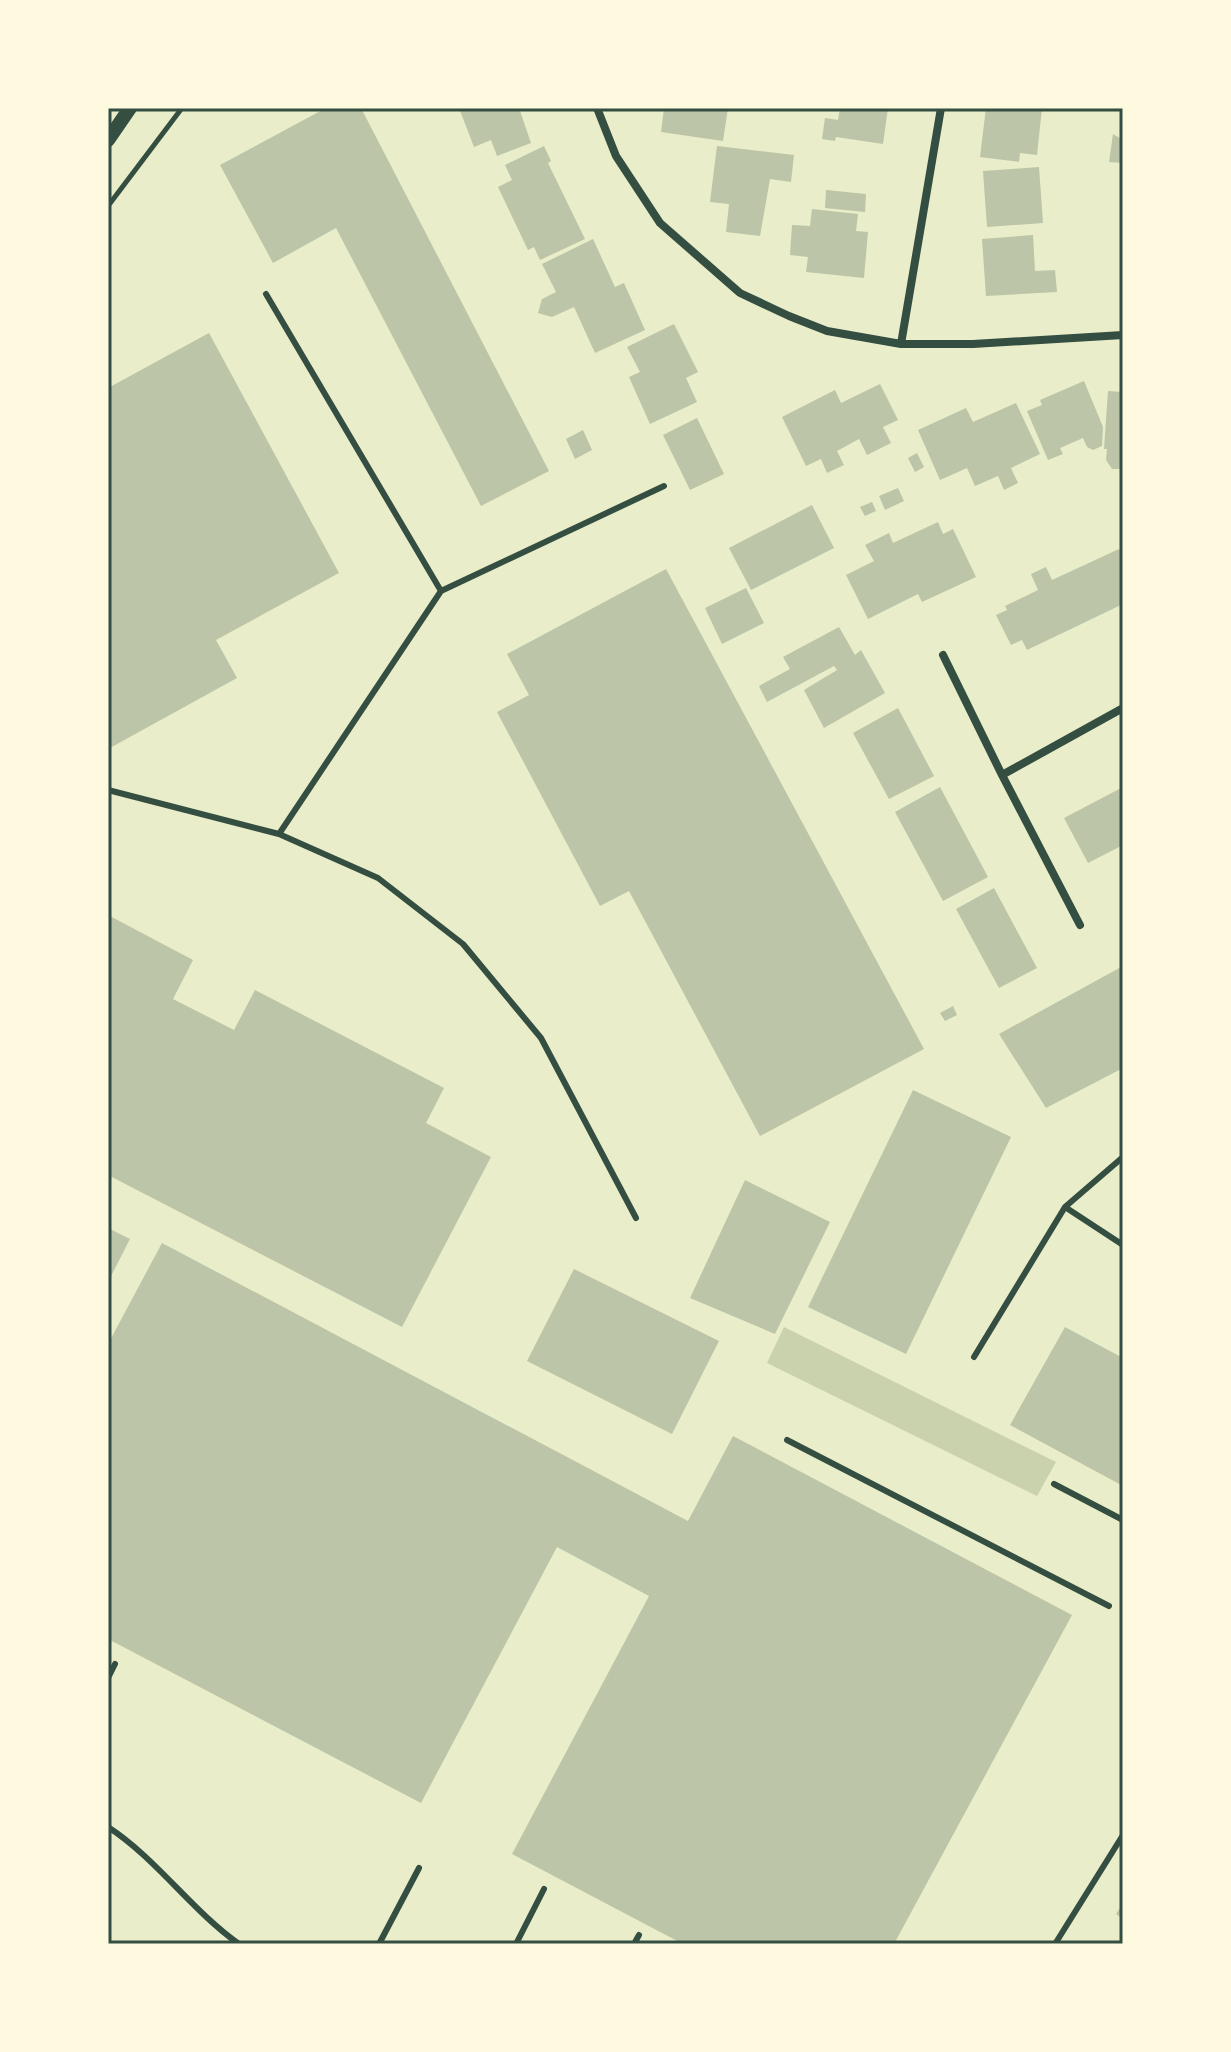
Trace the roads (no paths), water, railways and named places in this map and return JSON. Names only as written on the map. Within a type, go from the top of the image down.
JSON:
[{"type":"street","points":[[109,136],[130,108]]},
{"type":"street","points":[[597,108],[616,156],[660,223],[740,293],[827,331],[901,344],[973,344],[1123,335]]},
{"type":"street","points":[[901,344],[941,108]]},
{"type":"street","points":[[943,655],[1080,925]]},
{"type":"street","points":[[1002,775],[1123,708]]},
{"type":"lane","points":[[266,294],[441,591]]},
{"type":"lane","points":[[279,834],[441,591],[664,486]]},
{"type":"lane","points":[[108,790],[279,834],[378,878],[463,944],[541,1038],[636,1218]]},
{"type":"lane","points":[[974,1357],[1065,1207],[1123,1157]]},
{"type":"lane","points":[[1065,1207],[1123,1245]]},
{"type":"lane","points":[[787,1440],[1109,1606]]},
{"type":"lane","points":[[1054,1484],[1123,1520]]},
{"type":"lane","points":[[108,1678],[115,1664]]},
{"type":"lane","points":[[108,1827],[169,1880],[211,1924],[239,1944]]},
{"type":"lane","points":[[1055,1944],[1123,1835]]},
{"type":"lane","points":[[379,1944],[419,1868]]},
{"type":"lane","points":[[516,1944],[544,1889]]},
{"type":"lane","points":[[634,1944],[639,1935]]}]
